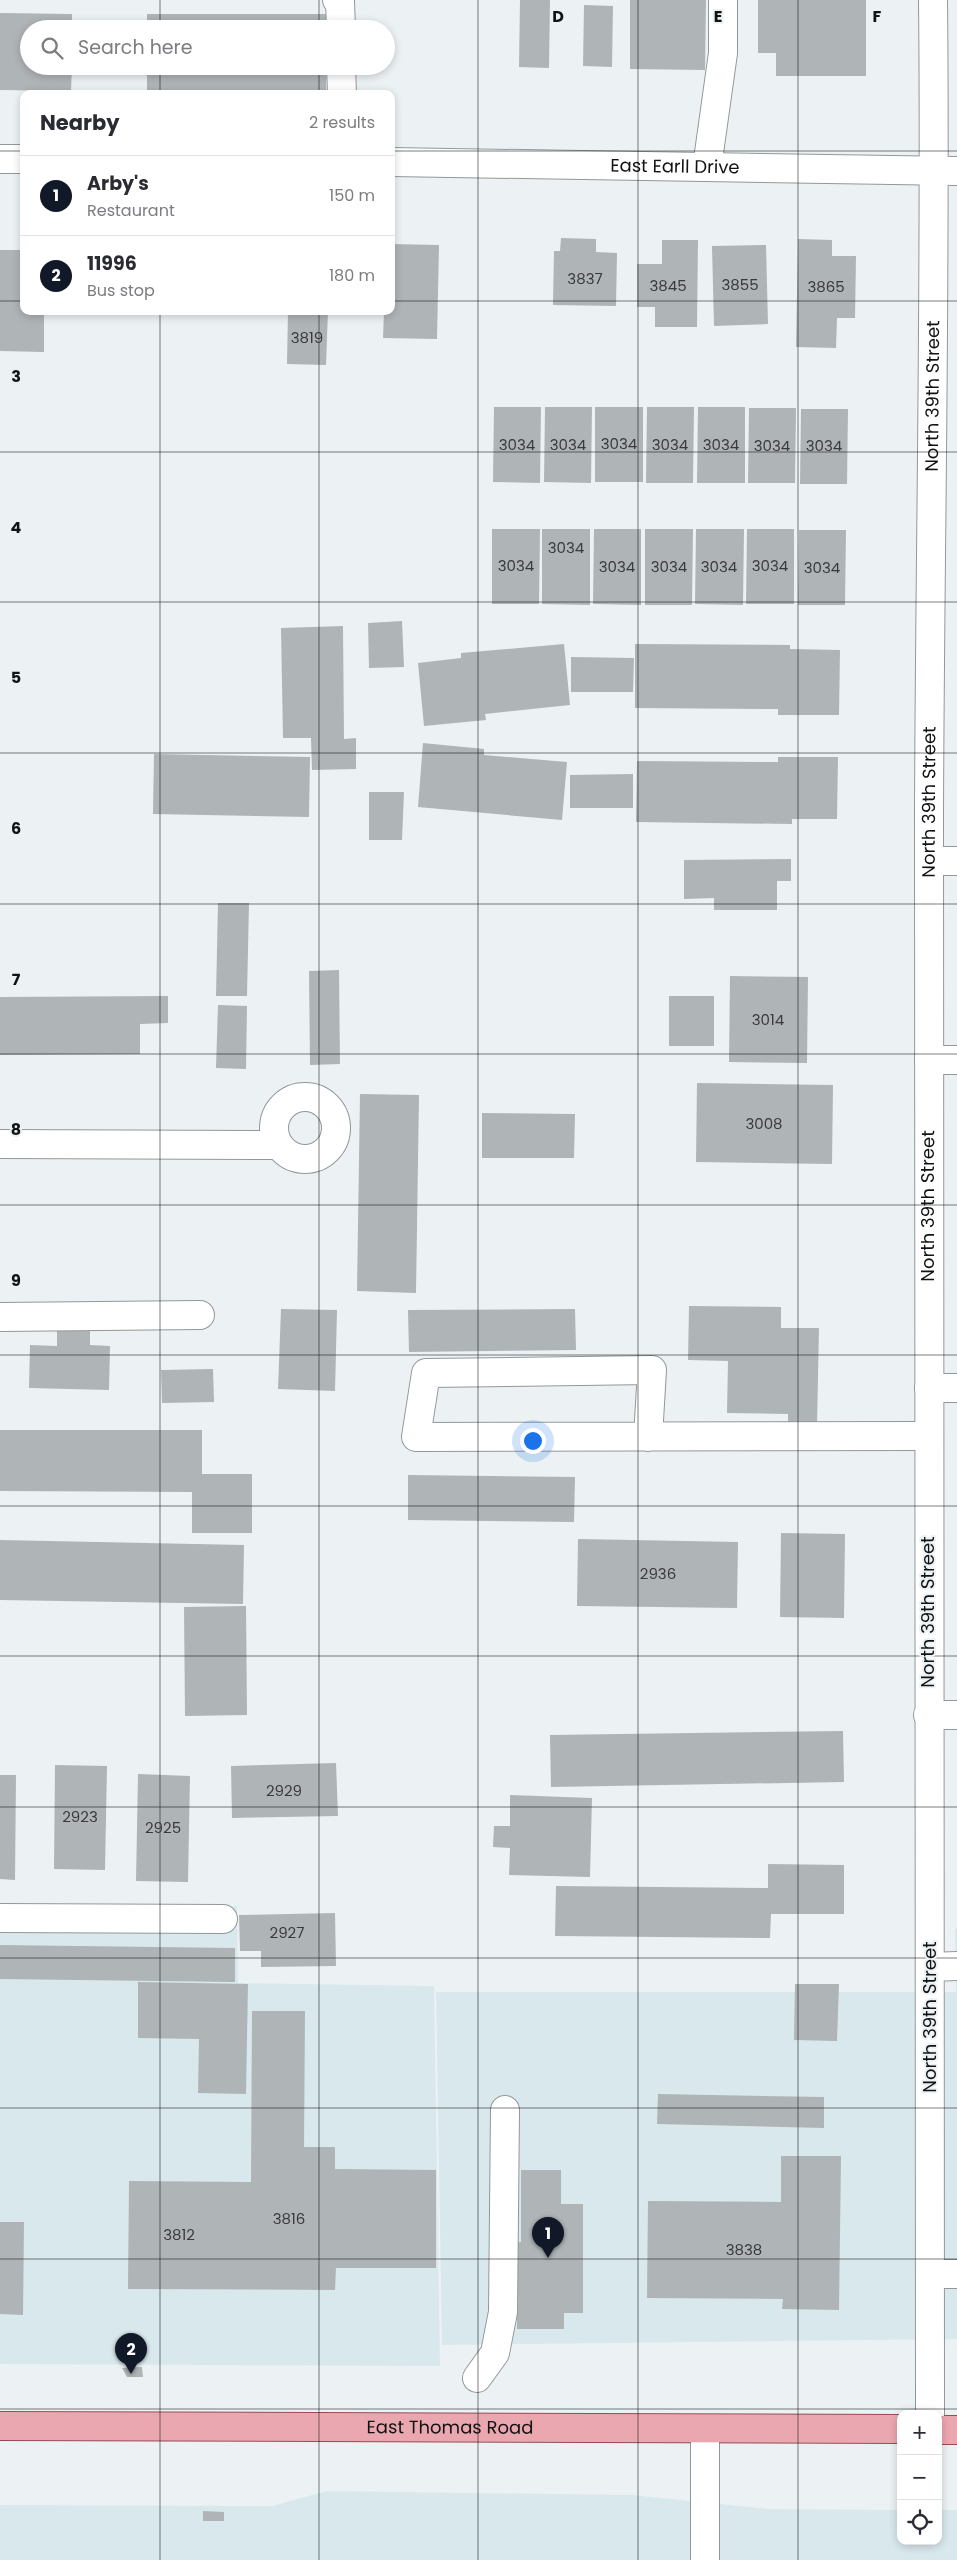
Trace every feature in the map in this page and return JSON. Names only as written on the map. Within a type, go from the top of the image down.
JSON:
[{"type":"main road","name":"East Thomas Road","points":[[0,2426],[897,2430]]},
{"type":"main road","points":[[942,2430],[957,2430]]},
{"type":"street","points":[[337,0],[340,2],[341,20]]},
{"type":"street","points":[[707,167],[723,53],[723,0]]},
{"type":"street","name":"North 39th Street","points":[[930,2410],[928,1715],[929,861],[946,171],[933,0]]},
{"type":"street","points":[[341,75],[342,90]]},
{"type":"street","points":[[0,159],[20,159]]},
{"type":"street","name":"East Earll Drive","points":[[395,162],[946,171]]},
{"type":"street","points":[[929,861],[957,861]]},
{"type":"street","points":[[929,1060],[957,1060]]},
{"type":"street","points":[[0,1144],[279,1145]]},
{"type":"street","points":[[0,1317],[200,1315]]},
{"type":"street","points":[[648,1437],[652,1370],[426,1373],[416,1437],[648,1437],[929,1436]]},
{"type":"street","points":[[929,1388],[957,1388]]},
{"type":"street","points":[[928,1715],[957,1715]]},
{"type":"street","points":[[0,1918],[223,1919]]},
{"type":"street","points":[[930,1968],[957,1966]]},
{"type":"street","points":[[477,2378],[495,2353],[503,2312],[505,2110]]},
{"type":"street","points":[[930,2274],[957,2274]]},
{"type":"street","points":[[704,2560],[705,2429]]},
{"type":"shaded area","points":[[237,1906],[238,1983],[434,1986],[440,2366],[0,2364],[0,1907]]},
{"type":"shaded area","points":[[957,1928],[957,2339],[442,2345],[436,1992],[956,1992],[955,1929]]},
{"type":"shaded area","points":[[327,2491],[632,2495],[769,2509],[897,2510],[897,2545],[942,2545],[942,2510],[957,2510],[957,2560],[0,2560],[0,2505],[272,2506]]},
{"type":"building","points":[[520,0],[550,0],[549,68],[519,67]]},
{"type":"building","points":[[630,0],[706,0],[705,70],[630,69]]},
{"type":"building","points":[[758,0],[866,0],[866,76],[776,76],[776,53],[758,53]]},
{"type":"building","points":[[584,5],[613,6],[612,67],[583,66]]},
{"type":"building","points":[[0,13],[72,14],[72,20],[20,20],[20,75],[72,75],[71,90],[0,90]]},
{"type":"building","points":[[147,14],[327,14],[327,20],[147,20]]},
{"type":"building","points":[[147,75],[326,75],[326,90],[147,90]]},
{"type":"building","points":[[561,238],[596,239],[596,252],[617,253],[616,306],[553,305],[554,251],[560,251]]},
{"type":"building","points":[[798,239],[832,240],[832,256],[856,256],[855,318],[837,318],[836,348],[796,347]]},
{"type":"building","points":[[662,240],[698,240],[697,327],[655,327],[655,307],[637,307],[637,264],[662,264]]},
{"type":"building","points":[[395,244],[439,245],[437,339],[383,338],[384,315],[395,315]]},
{"type":"building","points":[[766,245],[768,324],[714,326],[712,246]]},
{"type":"building","points":[[0,250],[20,250],[20,315],[44,315],[44,352],[0,351]]},
{"type":"building","points":[[288,315],[328,315],[326,365],[287,364]]},
{"type":"building","points":[[494,407],[541,407],[540,483],[493,482]]},
{"type":"building","points":[[545,407],[592,407],[591,483],[544,482]]},
{"type":"building","points":[[595,407],[643,407],[643,482],[595,482]]},
{"type":"building","points":[[647,407],[694,407],[693,483],[646,483]]},
{"type":"building","points":[[698,407],[745,407],[745,483],[697,483]]},
{"type":"building","points":[[749,408],[796,408],[795,483],[748,483]]},
{"type":"building","points":[[801,409],[848,409],[847,484],[800,484]]},
{"type":"building","points":[[492,529],[540,529],[539,604],[492,604]]},
{"type":"building","points":[[542,529],[590,529],[590,605],[542,604]]},
{"type":"building","points":[[594,529],[641,529],[641,605],[593,604]]},
{"type":"building","points":[[645,529],[693,529],[692,605],[645,605]]},
{"type":"building","points":[[696,529],[744,529],[743,605],[695,604]]},
{"type":"building","points":[[747,529],[794,529],[794,604],[746,604]]},
{"type":"building","points":[[799,530],[846,530],[845,605],[798,605]]},
{"type":"building","points":[[402,621],[404,667],[369,668],[368,623]]},
{"type":"building","points":[[343,626],[344,739],[356,738],[356,769],[312,770],[311,738],[283,738],[281,628]]},
{"type":"building","points":[[564,644],[570,705],[485,714],[486,720],[424,726],[418,663],[461,658],[461,653]]},
{"type":"building","points":[[635,644],[790,645],[790,649],[840,650],[839,715],[778,715],[778,709],[635,708]]},
{"type":"building","points":[[571,657],[634,658],[633,692],[571,692]]},
{"type":"building","points":[[423,743],[484,749],[484,755],[567,762],[562,820],[418,807]]},
{"type":"building","points":[[154,754],[310,757],[309,817],[153,814]]},
{"type":"building","points":[[778,757],[838,757],[837,819],[792,819],[792,824],[636,822],[637,761],[778,762]]},
{"type":"building","points":[[633,774],[633,808],[570,808],[570,775]]},
{"type":"building","points":[[369,792],[404,792],[402,840],[369,840]]},
{"type":"building","points":[[791,859],[791,881],[777,881],[777,910],[714,910],[714,898],[684,899],[684,860]]},
{"type":"building","points":[[218,903],[249,903],[247,996],[216,996]]},
{"type":"building","points":[[339,970],[340,1064],[310,1065],[309,971]]},
{"type":"building","points":[[730,976],[808,977],[807,1063],[729,1062]]},
{"type":"building","points":[[168,996],[168,1023],[140,1024],[140,1054],[0,1055],[0,997]]},
{"type":"building","points":[[669,996],[714,996],[714,1046],[669,1046]]},
{"type":"building","points":[[218,1005],[247,1006],[246,1069],[216,1068]]},
{"type":"building","points":[[697,1083],[833,1085],[832,1164],[696,1162]]},
{"type":"building","points":[[360,1094],[419,1095],[416,1293],[357,1291]]},
{"type":"building","points":[[482,1113],[575,1114],[574,1158],[482,1158]]},
{"type":"building","points":[[689,1306],[781,1307],[781,1328],[819,1328],[817,1426],[788,1425],[788,1414],[727,1413],[728,1361],[688,1360]]},
{"type":"building","points":[[281,1309],[337,1310],[335,1391],[278,1389]]},
{"type":"building","points":[[575,1309],[576,1350],[409,1352],[408,1310]]},
{"type":"building","points":[[57,1325],[90,1327],[90,1345],[110,1346],[109,1390],[29,1388],[30,1345],[57,1346]]},
{"type":"building","points":[[213,1369],[214,1402],[162,1403],[161,1370]]},
{"type":"building","points":[[0,1430],[202,1430],[202,1474],[252,1474],[252,1533],[192,1533],[192,1492],[0,1491]]},
{"type":"building","points":[[408,1475],[575,1477],[574,1522],[408,1520]]},
{"type":"building","points":[[781,1533],[845,1534],[844,1618],[780,1617]]},
{"type":"building","points":[[578,1539],[738,1542],[737,1608],[577,1606]]},
{"type":"building","points":[[0,1540],[244,1545],[243,1604],[0,1600]]},
{"type":"building","points":[[246,1606],[247,1715],[185,1716],[184,1607]]},
{"type":"building","points":[[843,1731],[844,1782],[551,1787],[550,1735]]},
{"type":"building","points":[[336,1763],[338,1816],[232,1818],[231,1766]]},
{"type":"building","points":[[55,1765],[107,1766],[105,1870],[54,1869]]},
{"type":"building","points":[[138,1774],[190,1776],[188,1882],[136,1881]]},
{"type":"building","points":[[0,1775],[16,1775],[15,1880],[0,1879]]},
{"type":"building","points":[[510,1795],[592,1798],[590,1877],[509,1875],[510,1848],[493,1847],[494,1826],[510,1826]]},
{"type":"building","points":[[768,1864],[844,1865],[844,1914],[771,1914],[770,1938],[555,1936],[556,1886],[768,1888]]},
{"type":"building","points":[[335,1913],[336,1966],[261,1967],[261,1951],[240,1951],[239,1915]]},
{"type":"building","points":[[0,1945],[235,1948],[235,1982],[0,1979]]},
{"type":"building","points":[[138,1982],[248,1984],[246,2094],[198,2093],[199,2039],[138,2038]]},
{"type":"building","points":[[795,1984],[839,1984],[837,2041],[794,2040]]},
{"type":"building","points":[[252,2011],[305,2011],[304,2147],[335,2147],[335,2169],[436,2170],[436,2268],[336,2268],[335,2290],[128,2289],[129,2181],[251,2182]]},
{"type":"building","points":[[658,2094],[824,2097],[824,2128],[657,2124]]},
{"type":"building","points":[[781,2156],[841,2156],[839,2310],[782,2309],[783,2299],[647,2298],[648,2201],[781,2202]]},
{"type":"building","points":[[521,2170],[561,2170],[561,2204],[583,2204],[583,2313],[564,2313],[564,2329],[517,2329],[517,2274],[512,2242],[521,2242]]},
{"type":"building","points":[[0,2222],[24,2222],[23,2315],[0,2314]]},
{"type":"building","points":[[142,2367],[143,2377],[127,2377],[122,2368]]},
{"type":"building","points":[[203,2511],[224,2512],[224,2521],[203,2521]]},
{"type":"place","name":"Arby's","points":[[548,2258]]},
{"type":"place","name":"11996","points":[[131,2374]]}]
